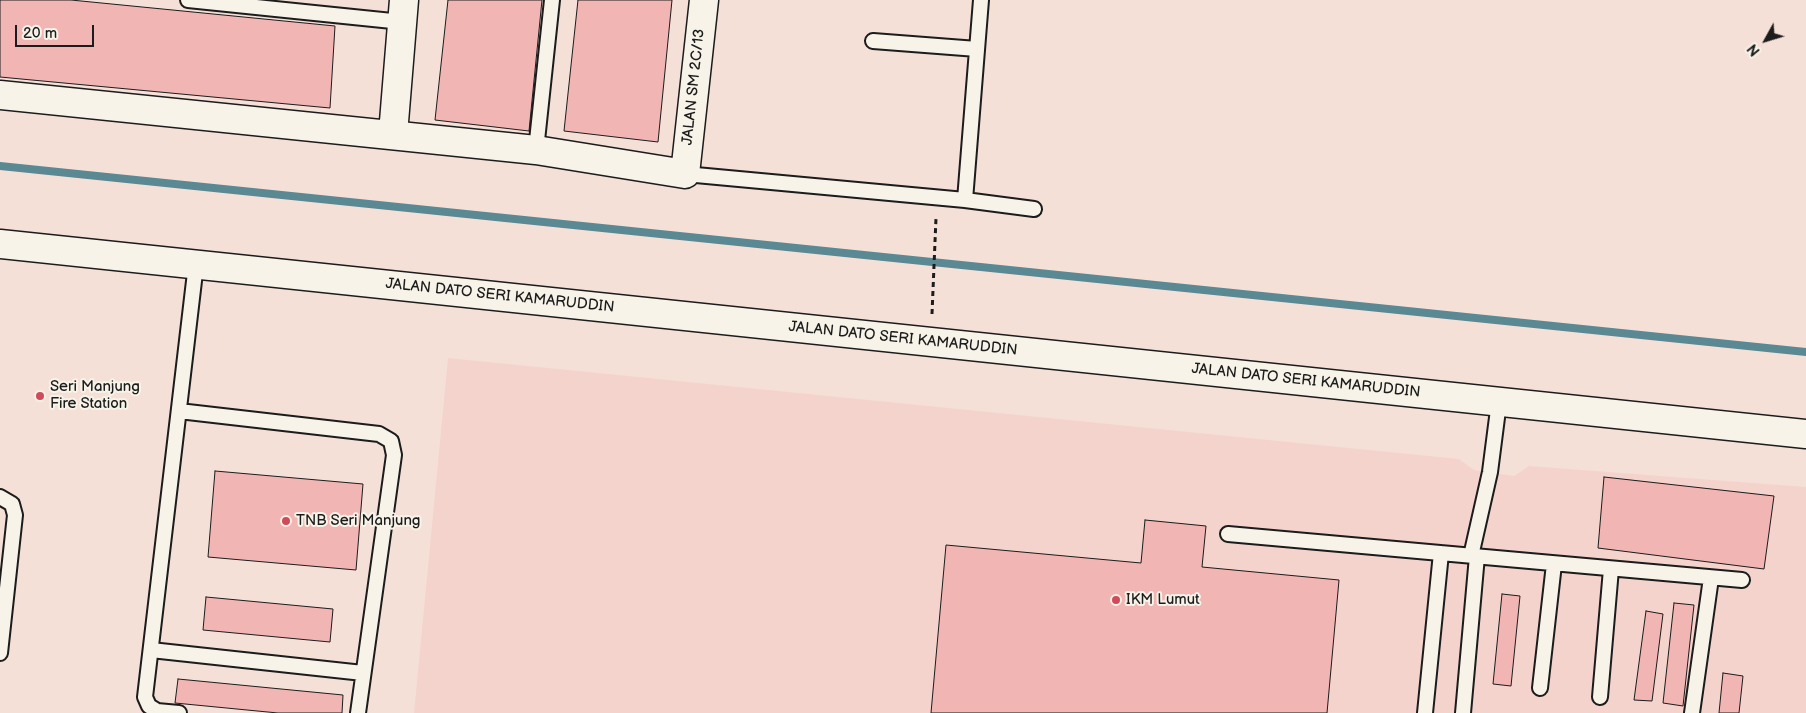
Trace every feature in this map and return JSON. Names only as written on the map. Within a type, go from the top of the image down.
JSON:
[{"type":"street","name":"JALAN SM 2C/13","points":[[685,174],[704,0]]},
{"type":"street","points":[[393,134],[403,11]]},
{"type":"street","points":[[0,95],[536,150],[685,174]]},
{"type":"street","name":"JALAN DATO SERI KAMARUDDIN","points":[[0,244],[1806,434]]},
{"type":"lane","points":[[188,0],[403,11]]},
{"type":"lane","points":[[536,150],[552,0]]},
{"type":"lane","points":[[965,200],[981,0]]},
{"type":"lane","points":[[874,41],[977,50]]},
{"type":"lane","points":[[685,174],[965,200],[1034,209]]},
{"type":"lane","points":[[179,713],[157,711],[149,706],[146,697],[196,264]]},
{"type":"lane","points":[[1463,713],[1474,556],[1490,472],[1499,402]]},
{"type":"lane","points":[[179,412],[379,434],[391,441],[394,455],[358,713]]},
{"type":"lane","points":[[0,496],[12,504],[15,515],[0,653]]},
{"type":"lane","points":[[1228,534],[1742,580]]},
{"type":"lane","points":[[1425,713],[1441,553]]},
{"type":"lane","points":[[1540,688],[1554,564]]},
{"type":"lane","points":[[1600,697],[1611,569]]},
{"type":"lane","points":[[1692,713],[1711,578]]},
{"type":"lane","points":[[151,650],[363,673]]},
{"type":"path","points":[[932,298],[936,236]]},
{"type":"shaded area","name":"IKM Lumut","points":[[448,358],[1459,459],[1474,470],[1514,476],[1529,466],[1806,487],[1806,713],[414,713]]},
{"type":"building","points":[[0,0],[71,0],[335,26],[330,108],[0,77]]},
{"type":"building","points":[[448,0],[542,0],[529,131],[435,120]]},
{"type":"building","points":[[578,0],[672,0],[658,142],[564,131]]},
{"type":"building","name":"TNB Seri Manjung","points":[[215,471],[363,484],[356,570],[208,557]]},
{"type":"building","points":[[1604,477],[1774,496],[1764,569],[1598,548]]},
{"type":"building","points":[[1145,520],[1206,526],[1202,567],[1339,580],[1327,713],[931,713],[946,545],[1141,563]]},
{"type":"building","points":[[1502,594],[1520,596],[1511,686],[1493,684]]},
{"type":"building","points":[[206,597],[333,609],[330,642],[203,630]]},
{"type":"building","points":[[1674,603],[1694,605],[1683,706],[1663,703]]},
{"type":"building","points":[[1646,611],[1663,614],[1652,701],[1634,700]]},
{"type":"building","points":[[1723,673],[1743,676],[1739,713],[1719,713]]},
{"type":"building","points":[[178,679],[343,695],[342,713],[278,713],[175,703]]},
{"type":"waterway","points":[[0,166],[1806,352]]},
{"type":"place","name":"Seri Manjung Fire Station","points":[[40,396]]},
{"type":"place","name":"TNB Seri Manjung","points":[[286,521]]},
{"type":"place","name":"IKM Lumut","points":[[1116,600]]}]
